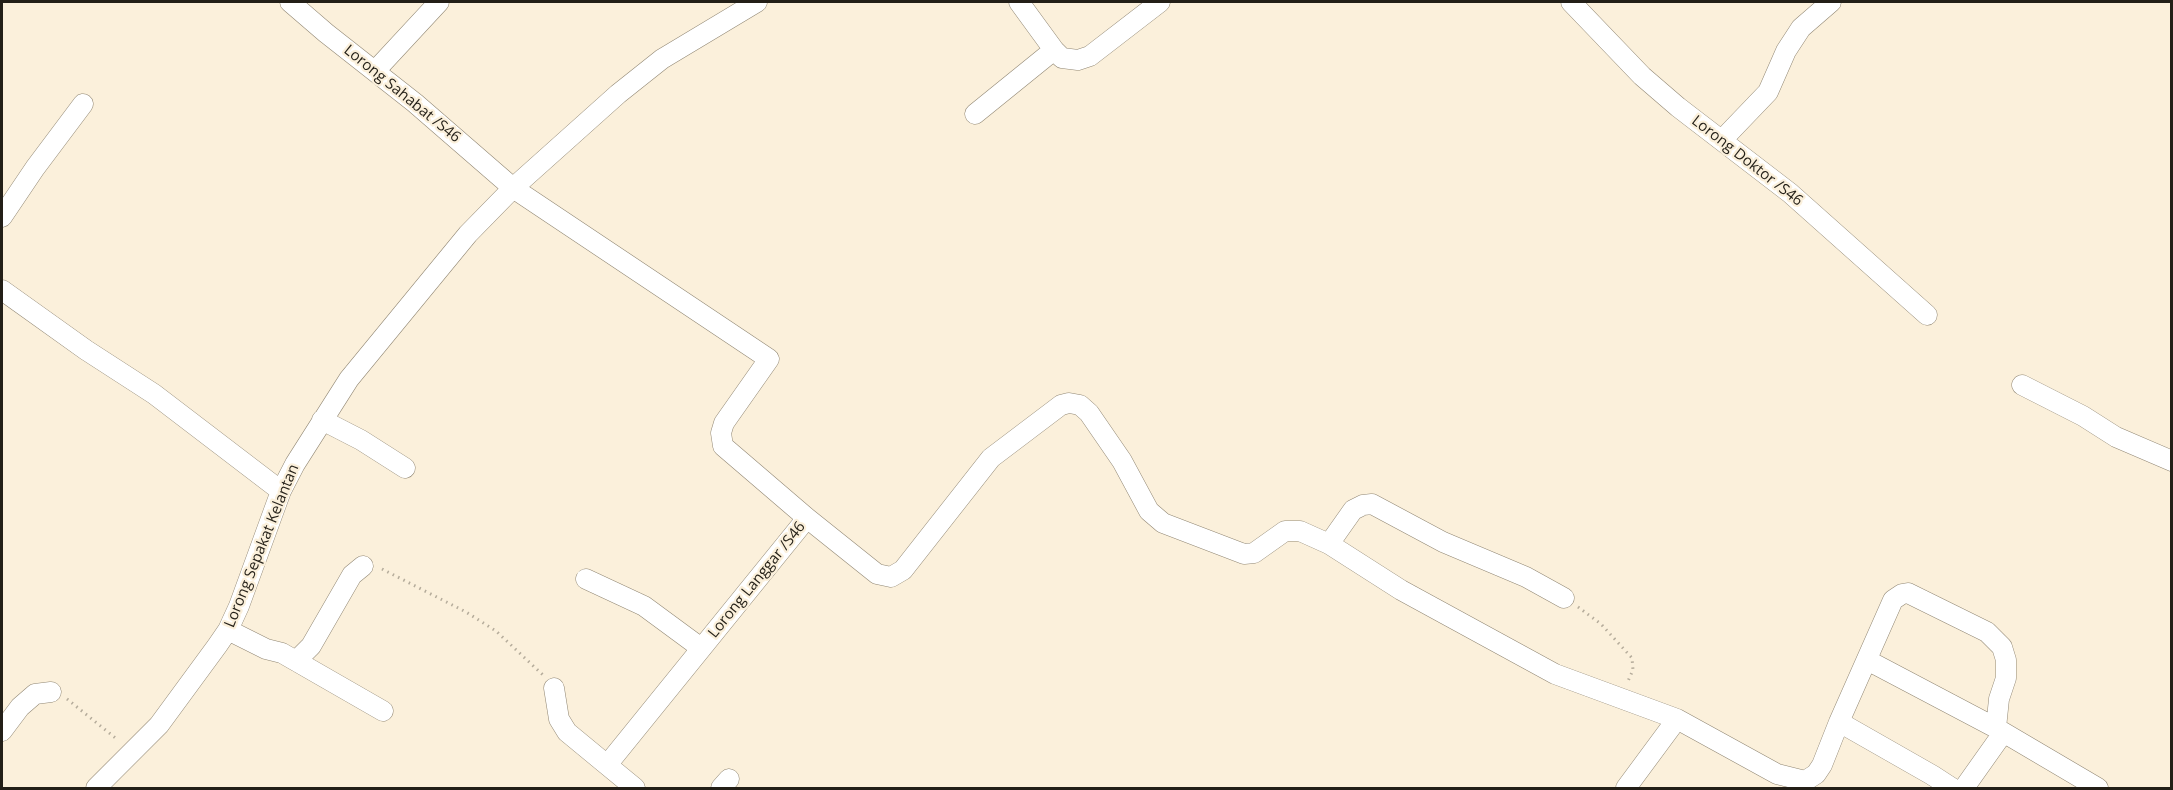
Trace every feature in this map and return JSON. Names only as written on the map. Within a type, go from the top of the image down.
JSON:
[{"type":"street","name":"Lorong Sahabat /S46","points":[[290,2],[415,103],[513,188]]},
{"type":"street","points":[[375,71],[439,2]]},
{"type":"street","name":"Lorong Sepakat Kelantan","points":[[96,789],[159,725],[228,630],[281,491],[295,464],[349,379],[468,234],[513,188],[618,94],[662,59],[757,2]]},
{"type":"street","points":[[1019,2],[1062,58],[1078,60],[1090,56],[1160,2]]},
{"type":"street","name":"Lorong Doktor /S46","points":[[1571,2],[1642,76],[1678,107],[1790,193],[1927,315]]},
{"type":"street","points":[[1722,140],[1768,92],[1786,51],[1801,28],[1831,2]]},
{"type":"street","points":[[975,114],[1054,50]]},
{"type":"street","points":[[2,217],[83,104]]},
{"type":"street","name":"Lorong Langgar /S46","points":[[513,188],[769,359],[724,423],[721,433],[723,446],[807,518],[607,765]]},
{"type":"street","points":[[2,290],[86,350],[154,394],[281,491]]},
{"type":"street","points":[[2022,385],[2083,416],[2116,437],[2172,461]]},
{"type":"street","points":[[807,518],[875,572],[884,577],[898,575],[991,458],[1061,405],[1069,403],[1080,405],[1089,413],[1122,461],[1142,501],[1154,517],[1163,523],[1244,554],[1254,553],[1281,533],[1290,530],[1300,531],[1329,544],[1401,590],[1555,674],[1677,719],[1777,774],[1805,781],[1816,774],[1822,765],[1893,600],[1902,594],[1913,595],[1987,632],[1996,639],[2005,653],[2006,678],[1999,699],[2000,731],[1964,789]]},
{"type":"street","points":[[322,420],[361,440],[405,468]]},
{"type":"street","points":[[1329,544],[1353,510],[1372,504],[1443,542],[1526,577],[1564,598]]},
{"type":"street","points":[[296,661],[311,646],[352,575],[363,566]]},
{"type":"street","points":[[586,579],[644,606],[701,648]]},
{"type":"street","points":[[228,630],[266,649],[282,653],[383,711]]},
{"type":"street","points":[[1867,660],[2000,731],[2098,789]]},
{"type":"street","points":[[554,688],[560,719],[567,732],[635,789]]},
{"type":"street","points":[[2,731],[20,707],[35,694],[51,693]]},
{"type":"street","points":[[1626,789],[1677,719]]},
{"type":"street","points":[[1839,722],[1932,775],[1952,789]]},
{"type":"path","points":[[363,566],[377,566],[466,612],[496,631],[554,688]]},
{"type":"path","points":[[1564,598],[1601,624],[1632,658],[1633,670],[1618,698]]},
{"type":"path","points":[[51,693],[69,699],[132,752]]}]
